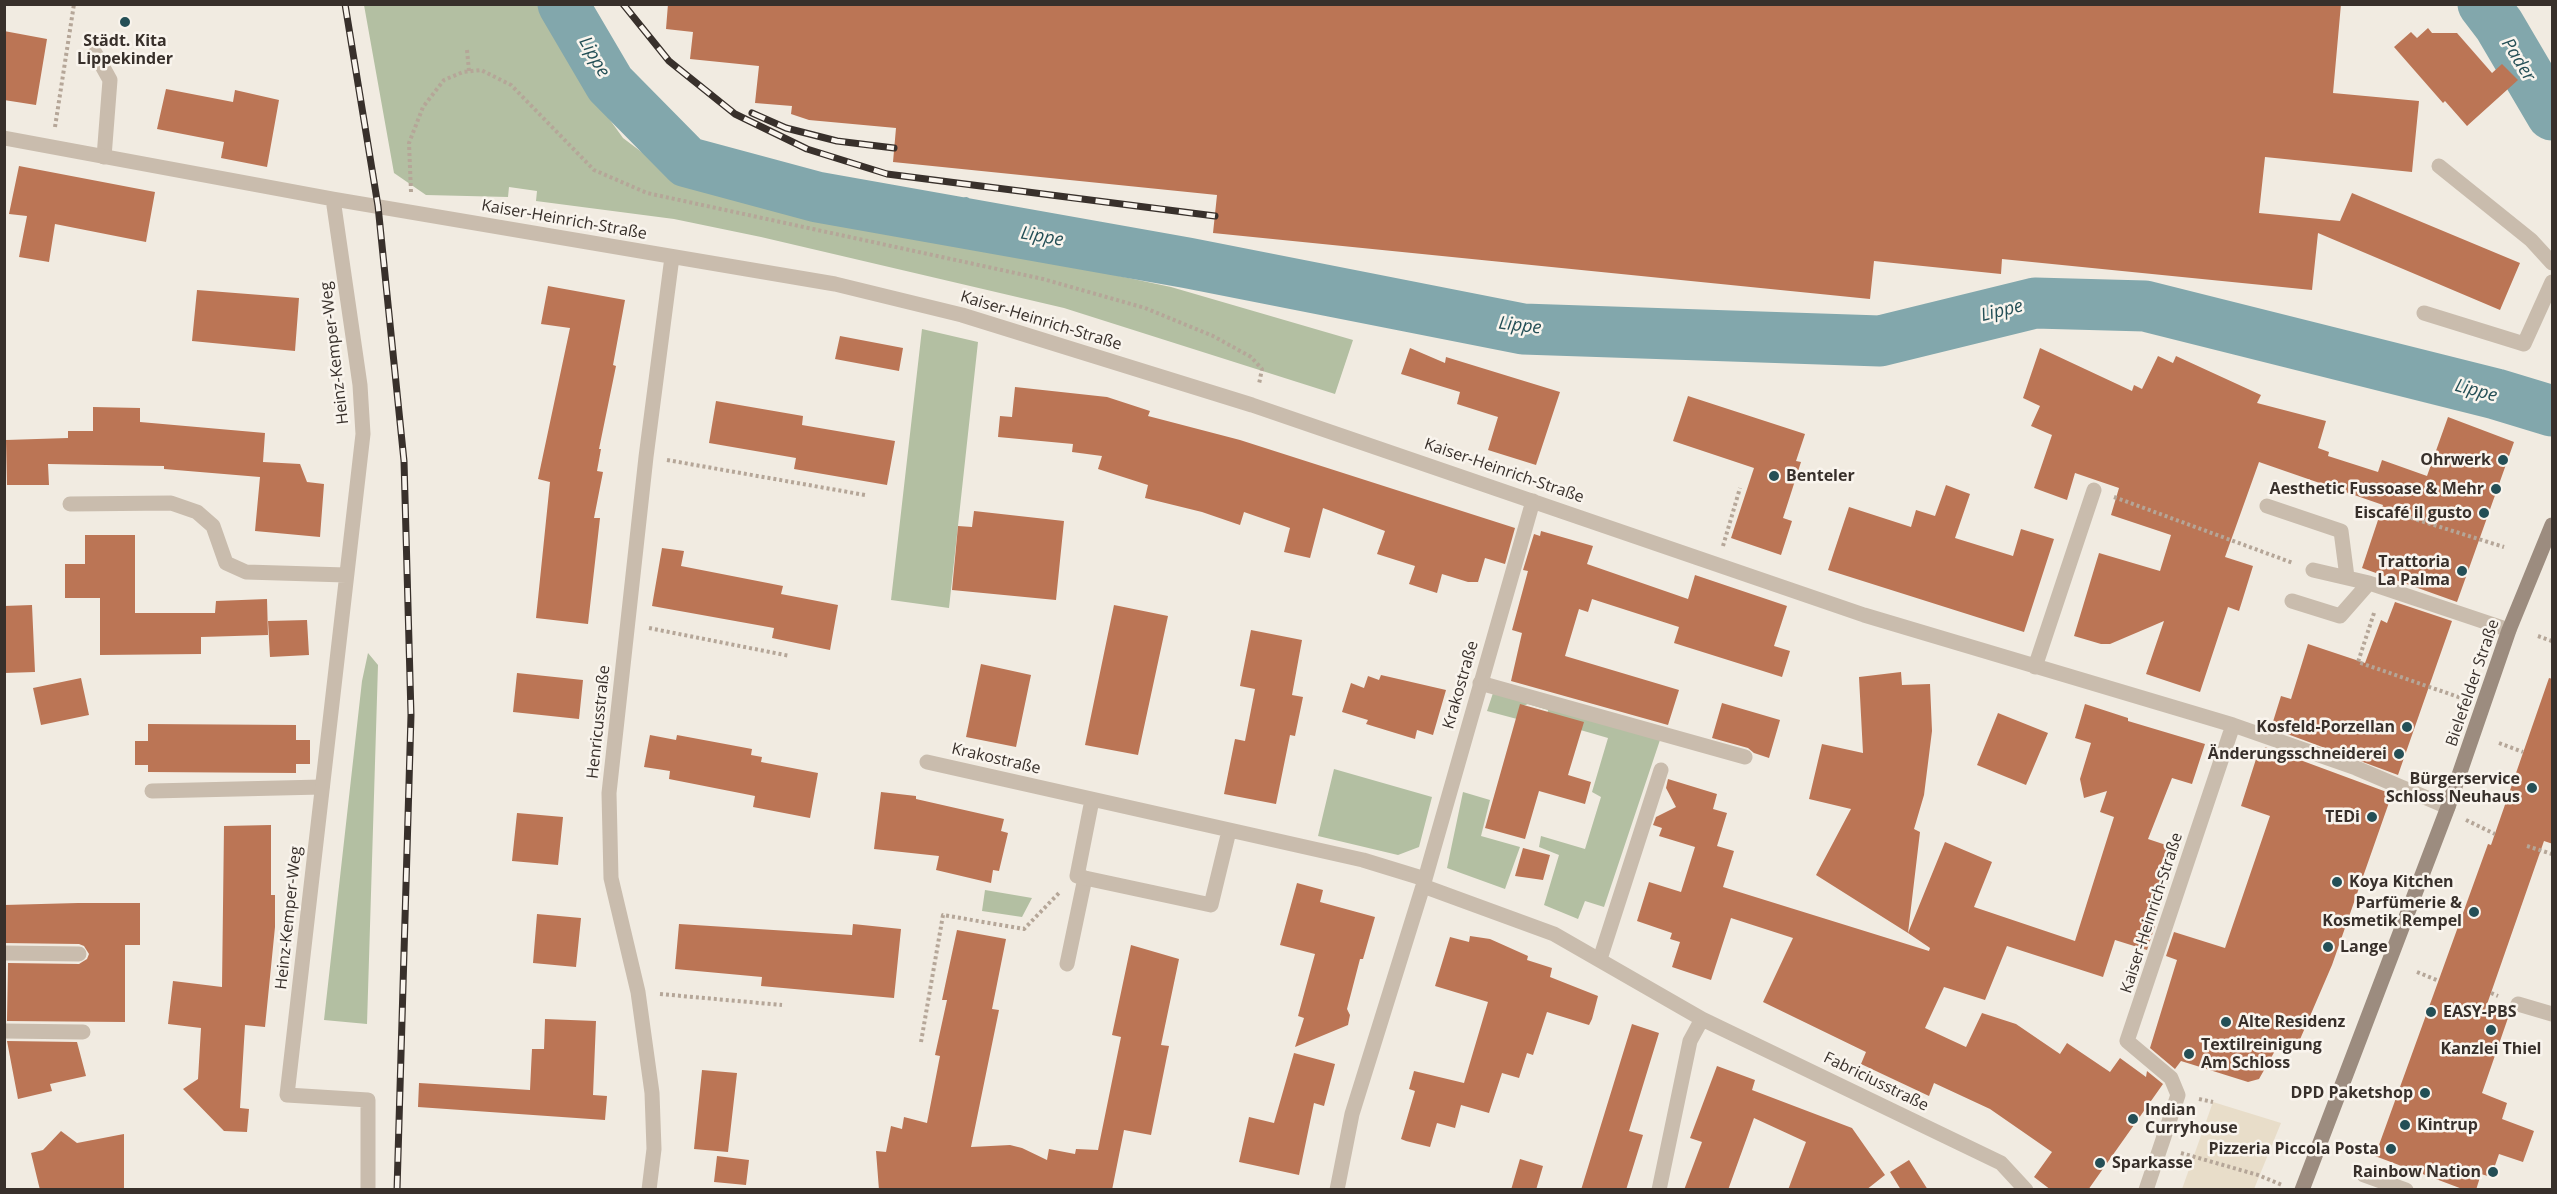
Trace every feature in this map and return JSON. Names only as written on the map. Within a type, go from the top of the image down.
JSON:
[{"type":"main road","name":"Bielefelder Straße","points":[[2302,1190],[2448,807],[2509,630],[2551,531]]},
{"type":"street","points":[[95,53],[111,80],[104,157]]},
{"type":"street","name":"Kaiser-Heinrich-Straße","points":[[4,138],[333,199],[835,284],[962,315],[1252,405],[1864,615],[2233,725],[2356,768],[2448,807]]},
{"type":"street","points":[[2439,166],[2531,240],[2553,263]]},
{"type":"street","name":"Heinz-Kemper-Weg","points":[[333,199],[360,385],[363,434],[287,1095],[368,1100],[368,1190]]},
{"type":"street","name":"Henricusstraße","points":[[649,1190],[654,1149],[651,1094],[638,992],[611,878],[608,836],[609,793],[646,457],[672,257]]},
{"type":"street","points":[[2424,314],[2524,344],[2553,282]]},
{"type":"street","points":[[2035,667],[2094,490]]},
{"type":"street","name":"Krakostraße","points":[[1337,1190],[1352,1114],[1424,882],[1479,683],[1533,501]]},
{"type":"street","points":[[70,504],[171,503],[197,512],[213,526],[226,563],[246,572],[346,575]]},
{"type":"street","points":[[2267,506],[2341,531],[2347,577]]},
{"type":"street","points":[[2313,570],[2376,585],[2509,630]]},
{"type":"street","points":[[2292,601],[2340,616],[2376,585]]},
{"type":"street","points":[[1479,683],[1745,758]]},
{"type":"street","name":"Kaiser-Heinrich-Straße","points":[[2160,1146],[2178,1095],[2171,1078],[2127,1041],[2233,725]]},
{"type":"street","name":"Krakostraße","points":[[927,762],[1363,860],[1424,882]]},
{"type":"street","points":[[1599,960],[1661,770]]},
{"type":"street","points":[[152,791],[322,787]]},
{"type":"street","points":[[1067,964],[1092,800]]},
{"type":"street","points":[[1081,877],[1211,906],[1228,831]]},
{"type":"street","name":"Fabriciusstraße","points":[[1424,882],[1554,934],[1702,1018],[2001,1163],[2026,1190]]},
{"type":"street","points":[[4,952],[79,954]]},
{"type":"street","points":[[2518,1004],[2553,1014]]},
{"type":"street","points":[[1659,1190],[1690,1041],[1702,1018]]},
{"type":"street","points":[[4,1031],[83,1032]]},
{"type":"street","points":[[2146,1190],[2160,1146]]},
{"type":"street","points":[[2364,1175],[2406,1190]]},
{"type":"path","points":[[52,146],[74,4]]},
{"type":"path","points":[[467,51],[469,72]]},
{"type":"path","points":[[411,212],[410,142],[423,107],[444,80],[481,70],[511,85],[594,170],[646,193],[1043,279],[1144,308],[1213,336],[1251,357],[1262,369],[1252,405]]},
{"type":"path","points":[[646,457],[865,495]]},
{"type":"path","points":[[1717,564],[1740,488]]},
{"type":"path","points":[[2094,490],[2313,570]]},
{"type":"path","points":[[2406,516],[2504,547]]},
{"type":"path","points":[[2376,585],[2358,662],[2484,706]]},
{"type":"path","points":[[628,624],[789,656]]},
{"type":"path","points":[[2538,636],[2553,641]]},
{"type":"path","points":[[2499,743],[2523,752]]},
{"type":"path","points":[[2448,807],[2494,834]]},
{"type":"path","points":[[2527,846],[2553,854]]},
{"type":"path","points":[[921,1041],[943,915],[1024,930],[1081,877]]},
{"type":"path","points":[[2417,972],[2439,981]]},
{"type":"path","points":[[638,992],[782,1005]]},
{"type":"path","points":[[2160,1146],[2258,1175],[2286,1186]]},
{"type":"green space","points":[[364,5],[544,5],[579,77],[623,138],[664,169],[731,199],[812,217],[982,247],[1171,287],[1353,340],[1335,394],[1064,308],[761,237],[674,219],[536,201],[537,191],[509,187],[508,197],[426,195],[394,173]]},
{"type":"green space","points":[[922,329],[978,342],[949,608],[891,600]]},
{"type":"green space","points":[[368,653],[378,665],[367,1024],[324,1020],[362,681]]},
{"type":"green space","points":[[1493,693],[1660,740],[1604,907],[1585,901],[1578,919],[1544,905],[1559,855],[1539,847],[1541,836],[1585,849],[1601,797],[1592,792],[1608,738],[1546,720],[1548,710],[1528,704],[1520,707],[1517,719],[1487,711]]},
{"type":"green space","points":[[1334,769],[1432,797],[1419,847],[1398,855],[1318,836]]},
{"type":"green space","points":[[1463,792],[1490,800],[1481,836],[1520,847],[1505,889],[1447,868]]},
{"type":"green space","points":[[985,890],[1032,898],[1022,917],[982,911]]},
{"type":"shaded area","points":[[2213,1102],[2281,1123],[2254,1189],[2182,1189]]},
{"type":"building","points":[[668,4],[2341,4],[2333,93],[2419,101],[2412,172],[2265,157],[2259,213],[2340,221],[2352,193],[2520,263],[2500,310],[2318,233],[2312,290],[2002,259],[2001,274],[1874,261],[1870,299],[1213,233],[1217,195],[893,162],[896,128],[809,120],[791,114],[792,106],[755,103],[759,66],[690,59],[693,32],[666,29]]},
{"type":"building","points":[[2428,28],[2432,33],[2457,33],[2492,73],[2502,64],[2518,80],[2467,126],[2445,101],[2443,103],[2394,47],[2411,32],[2417,38]]},
{"type":"building","points":[[4,31],[47,39],[36,105],[4,100]]},
{"type":"building","points":[[166,89],[233,102],[235,90],[279,100],[267,167],[221,158],[224,142],[157,129]]},
{"type":"building","points":[[19,166],[155,192],[146,242],[55,224],[49,262],[19,257],[27,216],[9,214]]},
{"type":"building","points":[[548,286],[625,300],[613,365],[616,366],[599,449],[601,449],[597,471],[603,472],[594,518],[600,518],[588,624],[536,618],[550,482],[538,479],[570,328],[541,324]]},
{"type":"building","points":[[197,290],[299,298],[295,351],[192,341]]},
{"type":"building","points":[[840,336],[903,348],[899,371],[835,359]]},
{"type":"building","points":[[1410,348],[1445,363],[1446,357],[1560,392],[1536,465],[1488,450],[1498,417],[1457,404],[1460,392],[1401,374]]},
{"type":"building","points":[[2040,348],[2132,391],[2134,385],[2142,389],[2158,356],[2173,363],[2176,356],[2261,395],[2257,403],[2326,421],[2318,448],[2329,452],[2328,456],[2378,472],[2382,460],[2427,476],[2448,417],[2514,442],[2457,602],[2362,568],[2383,505],[2259,462],[2225,557],[2253,566],[2239,611],[2228,607],[2200,692],[2146,674],[2164,621],[2110,644],[2101,644],[2074,636],[2099,553],[2160,571],[2171,535],[2111,515],[2119,488],[2075,473],[2067,500],[2034,488],[2052,435],[2031,426],[2040,406],[2023,398]]},
{"type":"building","points":[[1015,387],[1107,397],[1150,411],[1148,416],[1240,440],[1515,528],[1505,564],[1485,558],[1478,582],[1468,582],[1442,574],[1437,593],[1409,584],[1415,566],[1377,554],[1385,531],[1323,508],[1310,558],[1284,552],[1290,528],[1244,512],[1240,525],[1202,512],[1145,498],[1148,485],[1098,469],[1102,456],[1072,452],[1073,444],[998,437],[1000,416],[1012,417]]},
{"type":"building","name":"Benteler","points":[[1688,396],[1805,434],[1796,461],[1801,462],[1783,518],[1792,521],[1781,555],[1731,538],[1754,468],[1673,441]]},
{"type":"building","points":[[716,401],[803,416],[802,425],[895,441],[887,485],[794,469],[796,458],[709,443]]},
{"type":"building","points":[[93,407],[140,408],[140,422],[265,433],[263,462],[300,464],[307,482],[324,484],[320,537],[255,531],[260,477],[164,469],[164,466],[48,464],[49,485],[7,485],[6,440],[68,438],[68,431],[93,431]]},
{"type":"building","points":[[1946,485],[1970,494],[1955,538],[2013,556],[2021,529],[2054,539],[2024,632],[1828,570],[1849,507],[1911,527],[1916,510],[1935,516]]},
{"type":"building","points":[[974,511],[1064,521],[1056,600],[952,590],[958,526],[972,527]]},
{"type":"building","points":[[1541,531],[1593,546],[1587,564],[1688,599],[1695,575],[1787,606],[1774,646],[1790,651],[1782,677],[1674,643],[1679,627],[1592,599],[1588,612],[1579,609],[1565,656],[1679,690],[1668,725],[1511,681],[1522,633],[1512,630],[1528,571],[1523,570],[1534,534],[1540,536]]},
{"type":"building","points":[[85,535],[135,535],[135,613],[215,613],[216,601],[267,599],[268,635],[201,637],[201,654],[100,655],[100,598],[65,598],[65,564],[85,564]]},
{"type":"building","points":[[662,548],[684,551],[681,566],[783,586],[781,594],[838,605],[830,650],[772,638],[774,628],[652,606]]},
{"type":"building","points":[[2395,602],[2452,621],[2398,775],[2271,728],[2281,696],[2291,699],[2308,644],[2365,663],[2381,620],[2387,623]]},
{"type":"building","points":[[32,605],[35,672],[4,673],[4,606]]},
{"type":"building","points":[[1114,605],[1168,616],[1138,755],[1085,745]]},
{"type":"building","points":[[307,620],[309,655],[270,657],[268,621]]},
{"type":"building","points":[[1251,630],[1302,640],[1292,695],[1303,697],[1295,736],[1290,735],[1276,804],[1224,794],[1235,739],[1245,741],[1255,689],[1240,686]]},
{"type":"building","points":[[981,664],[1031,675],[1016,747],[966,737]]},
{"type":"building","points":[[1901,672],[1902,685],[1930,684],[1932,731],[1924,795],[1914,829],[1920,832],[1908,933],[1816,875],[1851,809],[1809,799],[1822,744],[1863,753],[1859,677]]},
{"type":"building","points":[[517,673],[583,680],[579,719],[513,712]]},
{"type":"building","points":[[1381,675],[1446,690],[1433,735],[1417,730],[1415,739],[1366,724],[1368,720],[1342,712],[1351,683],[1364,688],[1368,676],[1379,680]]},
{"type":"building","points":[[81,678],[89,715],[41,725],[33,688]]},
{"type":"building","points":[[2549,678],[2553,679],[2553,844],[2544,841],[2485,1010],[2508,1018],[2482,1093],[2507,1103],[2502,1119],[2534,1131],[2523,1162],[2499,1154],[2491,1177],[2481,1174],[2476,1190],[2465,1190],[2375,1156],[2488,844],[2491,845]]},
{"type":"building","points":[[1722,703],[1780,720],[1769,758],[1754,753],[1748,748],[1712,738]]},
{"type":"building","points":[[1520,704],[1584,722],[1568,775],[1591,782],[1585,804],[1539,791],[1525,839],[1485,828]]},
{"type":"building","points":[[2085,704],[2128,718],[2128,721],[2205,744],[2192,784],[2172,778],[2148,839],[2172,847],[2147,924],[2155,926],[2147,950],[2115,940],[2103,977],[2007,946],[1985,1000],[1944,987],[1925,1028],[1966,1047],[1982,1013],[2016,1024],[2060,1054],[2067,1043],[2110,1072],[2120,1058],[2146,1077],[2147,1071],[2163,1084],[2088,1190],[2051,1190],[2034,1177],[2052,1152],[1990,1109],[1934,1083],[1929,1096],[1861,1064],[1866,1052],[1763,1002],[1793,938],[1731,918],[1711,980],[1672,967],[1680,942],[1670,939],[1672,933],[1637,921],[1649,882],[1681,892],[1695,847],[1659,836],[1662,828],[1653,825],[1656,817],[1676,807],[1666,788],[1668,779],[1717,794],[1713,809],[1727,813],[1717,846],[1734,851],[1723,887],[1929,951],[1930,948],[1908,933],[1945,842],[1992,862],[1974,907],[2075,941],[2114,817],[2100,812],[2107,791],[2084,798],[2080,779],[2091,743],[2075,738]]},
{"type":"building","points":[[1998,713],[2048,733],[2026,785],[1977,765]]},
{"type":"building","points":[[148,724],[296,725],[296,740],[310,740],[310,764],[296,764],[296,773],[148,772],[148,765],[135,765],[135,741],[148,741]]},
{"type":"building","points":[[650,735],[676,740],[677,735],[752,749],[751,755],[762,757],[761,762],[818,773],[810,818],[753,807],[755,796],[669,779],[670,771],[644,767]]},
{"type":"building","points":[[2265,747],[2392,794],[2332,965],[2298,1044],[2292,1042],[2276,1049],[2259,1079],[2248,1082],[2181,1061],[2175,1069],[2150,1048],[2177,960],[2166,956],[2174,932],[2225,948],[2270,816],[2241,806],[2257,756],[2262,758]]},
{"type":"building","points":[[881,792],[916,796],[916,799],[1004,819],[1001,831],[1008,833],[999,871],[993,870],[991,883],[936,870],[939,856],[874,849]]},
{"type":"building","points":[[517,813],[563,817],[558,865],[512,861]]},
{"type":"building","points":[[271,825],[271,895],[275,895],[275,927],[265,1027],[245,1025],[240,1108],[249,1109],[247,1132],[224,1131],[183,1089],[198,1079],[201,1028],[168,1024],[173,981],[222,987],[224,826]]},
{"type":"building","points":[[1523,848],[1550,855],[1543,880],[1515,876]]},
{"type":"building","points":[[1297,883],[1323,890],[1320,902],[1375,917],[1363,959],[1360,959],[1347,1009],[1350,1015],[1348,1025],[1295,1047],[1304,1018],[1298,1016],[1315,954],[1280,945]]},
{"type":"building","points":[[140,903],[140,945],[125,945],[125,1022],[7,1021],[8,963],[79,964],[87,959],[89,954],[84,946],[79,944],[4,943],[4,905]]},
{"type":"building","points":[[537,914],[581,918],[576,967],[533,963]]},
{"type":"building","points":[[679,924],[852,935],[853,924],[901,929],[894,998],[761,986],[762,977],[675,969]]},
{"type":"building","points":[[957,930],[1006,939],[992,1009],[999,1010],[971,1147],[1010,1145],[1047,1160],[1049,1149],[1075,1154],[1076,1149],[1098,1150],[1121,1037],[1112,1035],[1131,945],[1179,959],[1161,1045],[1169,1046],[1151,1135],[1124,1130],[1112,1190],[879,1190],[876,1151],[886,1152],[891,1126],[902,1129],[904,1117],[927,1123],[940,1056],[935,1055],[947,1000],[942,1000]]},
{"type":"building","points":[[1470,936],[1490,939],[1528,956],[1527,960],[1552,968],[1550,977],[1598,996],[1592,1019],[1589,1025],[1547,1012],[1533,1055],[1527,1053],[1519,1078],[1502,1073],[1489,1113],[1461,1105],[1455,1128],[1437,1123],[1430,1147],[1406,1141],[1401,1139],[1415,1091],[1409,1089],[1414,1071],[1464,1083],[1488,1002],[1435,986],[1450,937],[1469,942]]},
{"type":"building","points":[[545,1019],[596,1021],[593,1095],[607,1096],[605,1120],[418,1107],[419,1083],[530,1090],[532,1049],[544,1049]]},
{"type":"building","points":[[1632,1024],[1659,1033],[1629,1131],[1643,1135],[1626,1190],[1581,1190]]},
{"type":"building","points":[[7,1041],[77,1042],[86,1076],[50,1084],[52,1091],[18,1099]]},
{"type":"building","points":[[1294,1053],[1335,1064],[1324,1106],[1314,1103],[1299,1175],[1239,1162],[1249,1117],[1274,1123]]},
{"type":"building","points":[[1717,1066],[1755,1080],[1752,1090],[1852,1128],[1885,1175],[1866,1190],[1788,1190],[1806,1142],[1754,1118],[1728,1190],[1684,1190],[1702,1142],[1690,1138]]},
{"type":"building","points":[[702,1070],[737,1073],[728,1152],[694,1149]]},
{"type":"building","points":[[61,1131],[77,1143],[124,1134],[124,1190],[40,1190],[31,1153],[43,1150]]},
{"type":"building","points":[[717,1156],[749,1160],[746,1185],[714,1182]]},
{"type":"building","points":[[1520,1159],[1543,1166],[1536,1190],[1511,1190]]},
{"type":"building","points":[[1909,1160],[1928,1190],[1901,1190],[1890,1172]]},
{"type":"waterway","name":"Lippe","points":[[563,4],[610,84],[687,162],[817,197],[1188,263],[1523,329],[1880,341],[2035,303],[2145,306],[2496,394],[2552,411]]},
{"type":"waterway","name":"Pader","points":[[2483,4],[2499,25],[2552,115]]},
{"type":"waterway","points":[[966,201],[973,224]]},
{"type":"railway","points":[[345,4],[378,206],[404,461],[411,715],[397,1190]]},
{"type":"railway","points":[[623,4],[669,61],[735,114],[807,149],[887,174],[1215,216]]},
{"type":"railway","points":[[752,113],[786,128],[837,141],[894,148]]},
{"type":"place","name":"Städt. Kita Lippekinder","points":[[125,22]]},
{"type":"place","name":"Ohrwerk","points":[[2503,460]]},
{"type":"place","name":"Benteler","points":[[1774,476]]},
{"type":"place","name":"Aesthetic Fussoase & Mehr","points":[[2496,489]]},
{"type":"place","name":"Eiscafé il gusto","points":[[2484,513]]},
{"type":"place","name":"Trattoria La Palma","points":[[2462,571]]},
{"type":"place","name":"Kosfeld-Porzellan","points":[[2407,727]]},
{"type":"place","name":"Änderungsschneiderei","points":[[2399,754]]},
{"type":"place","name":"Bürgerservice Schloss Neuhaus","points":[[2532,788]]},
{"type":"place","name":"TEDi","points":[[2372,817]]},
{"type":"place","name":"Koya Kitchen","points":[[2337,882]]},
{"type":"place","name":"Parfümerie & Kosmetik Rempel","points":[[2474,912]]},
{"type":"place","name":"Lange","points":[[2328,947]]},
{"type":"place","name":"EASY-PBS","points":[[2431,1012]]},
{"type":"place","name":"Alte Residenz","points":[[2226,1022]]},
{"type":"place","name":"Kanzlei Thiel","points":[[2491,1030]]},
{"type":"place","name":"Textilreinigung Am Schloss","points":[[2189,1054]]},
{"type":"place","name":"DPD Paketshop","points":[[2425,1093]]},
{"type":"place","name":"Indian Curryhouse","points":[[2133,1119]]},
{"type":"place","name":"Kintrup","points":[[2405,1125]]},
{"type":"place","name":"Pizzeria Piccola Posta","points":[[2391,1149]]},
{"type":"place","name":"Sparkasse","points":[[2100,1163]]},
{"type":"place","name":"Rainbow Nation","points":[[2493,1172]]}]
